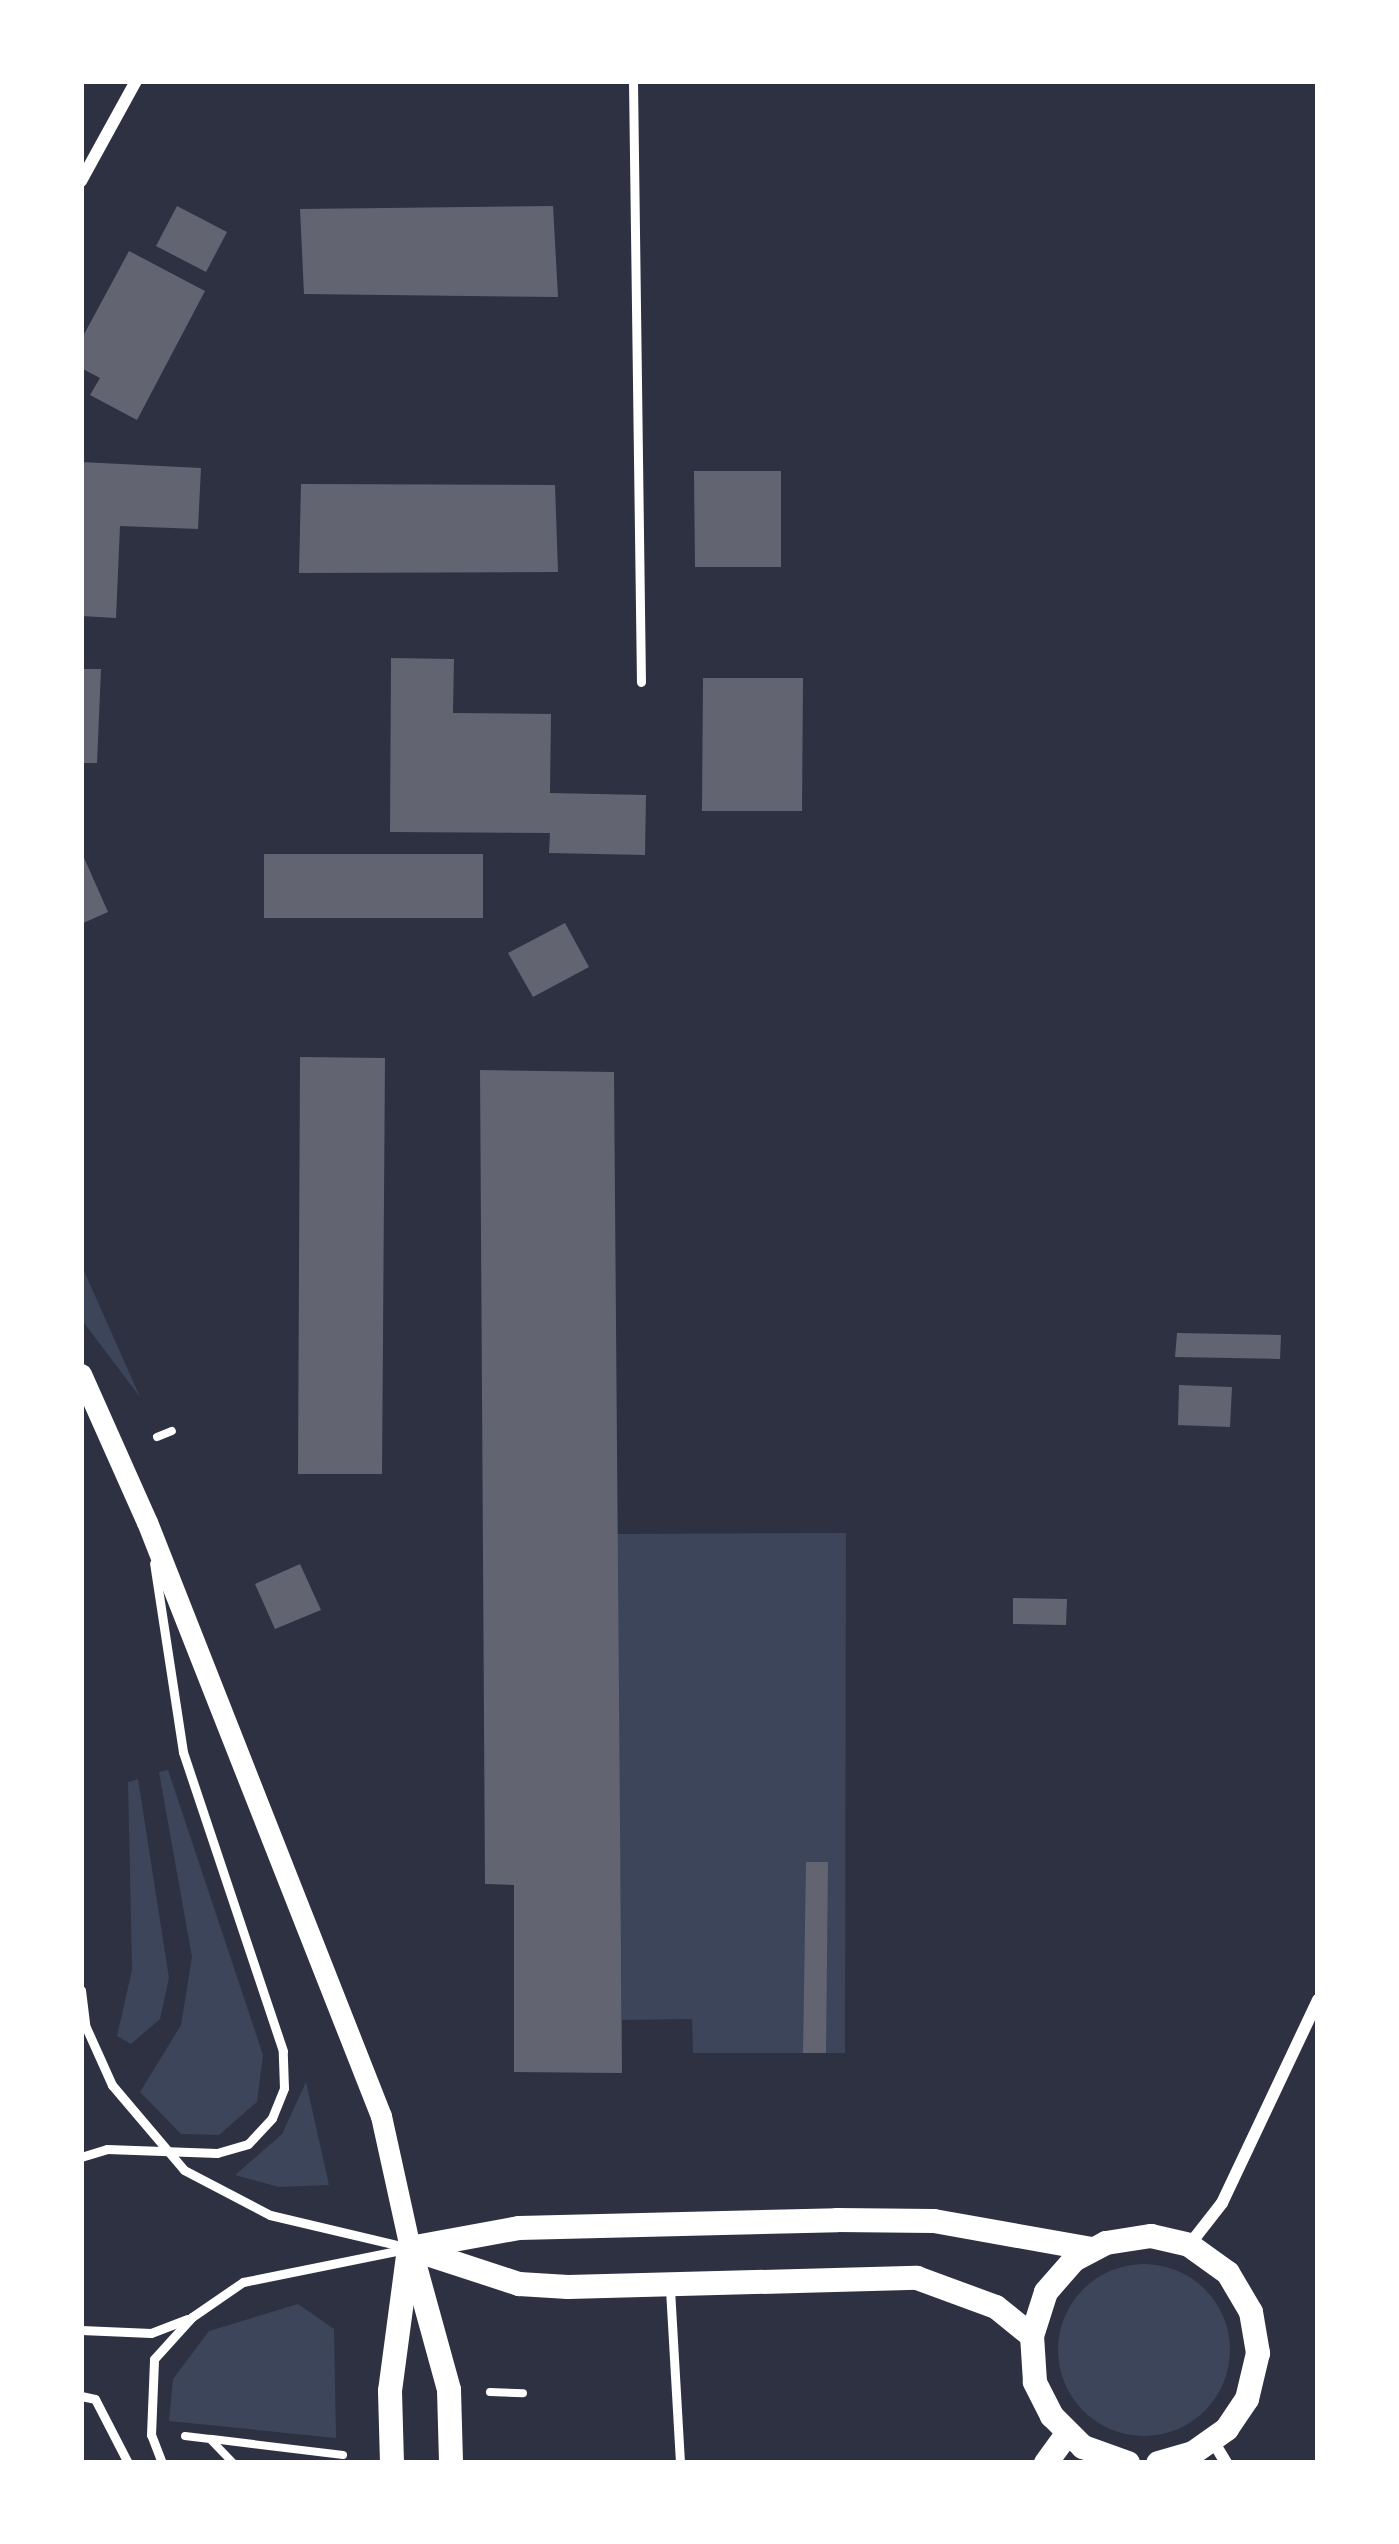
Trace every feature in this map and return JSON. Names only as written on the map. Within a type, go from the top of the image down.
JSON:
[{"type":"main road","points":[[410,2248],[519,2228],[837,2220],[934,2222],[1091,2249],[1151,2236],[1189,2245],[1228,2273],[1256,2329],[1247,2399],[1219,2452],[1158,2463]]},
{"type":"main road","points":[[410,2248],[519,2284],[917,2278],[995,2307],[1032,2336]]},
{"type":"main road","points":[[392,2463],[390,2391],[410,2248]]},
{"type":"main road","points":[[410,2248],[449,2390],[451,2463]]},
{"type":"main road","points":[[1091,2249],[1046,2292],[1032,2336],[1041,2398],[1067,2434],[1128,2463]]},
{"type":"main road","points":[[1046,2463],[1067,2434]]},
{"type":"street","points":[[81,181],[136,81]]},
{"type":"street","points":[[81,1374],[148,1522],[381,2116],[410,2248]]},
{"type":"street","points":[[1189,2245],[1222,2203],[1318,2000]]},
{"type":"lane","points":[[633,81],[641,682]]},
{"type":"lane","points":[[81,2157],[107,2149],[217,2153],[248,2144],[272,2118],[284,2088],[283,2051],[183,1751],[148,1522]]},
{"type":"lane","points":[[81,1990],[85,2025],[112,2085],[167,2150],[226,2197],[410,2248]]},
{"type":"lane","points":[[163,2463],[151,2435],[154,2359],[192,2318],[243,2282],[410,2248]]},
{"type":"lane","points":[[670,2284],[668,2349],[680,2463]]},
{"type":"lane","points":[[81,2330],[151,2333],[192,2318]]},
{"type":"lane","points":[[81,2396],[94,2399],[128,2463]]},
{"type":"path","points":[[158,1437],[172,1431]]},
{"type":"path","points":[[482,2392],[523,2393]]},
{"type":"path","points":[[210,2439],[343,2459],[345,2435]]},
{"type":"shaded area","points":[[81,1264],[140,1397],[81,1319]]},
{"type":"shaded area","points":[[846,1533],[845,2053],[693,2053],[692,2019],[622,2020],[616,1534]]},
{"type":"shaded area","points":[[168,1770],[263,2055],[257,2102],[219,2135],[181,2134],[140,2092],[181,2025],[192,1957],[159,1772]]},
{"type":"shaded area","points":[[138,1779],[169,1978],[160,2019],[131,2044],[117,2036],[132,1970],[128,1782]]},
{"type":"shaded area","points":[[306,2082],[329,2185],[279,2187],[235,2175],[282,2134]]},
{"type":"shaded area","points":[[1144,2264],[1177,2271],[1205,2289],[1223,2317],[1230,2350],[1223,2383],[1205,2411],[1177,2429],[1144,2436],[1111,2429],[1083,2411],[1065,2383],[1058,2350],[1065,2317],[1083,2289],[1111,2271]]},
{"type":"shaded area","points":[[298,2304],[334,2329],[336,2438],[169,2421],[173,2379],[209,2331]]},
{"type":"building","points":[[177,206],[227,232],[206,272],[156,246]]},
{"type":"building","points":[[553,206],[558,297],[304,294],[300,209]]},
{"type":"building","points":[[129,251],[205,291],[137,420],[90,395],[100,378],[81,368],[81,340]]},
{"type":"building","points":[[81,462],[201,468],[198,529],[120,526],[116,618],[81,616]]},
{"type":"building","points":[[694,471],[781,471],[781,567],[695,567]]},
{"type":"building","points":[[301,484],[555,485],[558,572],[299,573]]},
{"type":"building","points":[[391,658],[454,659],[453,713],[551,714],[550,793],[646,795],[645,855],[549,853],[550,833],[390,832]]},
{"type":"building","points":[[81,669],[101,669],[97,763],[81,763]]},
{"type":"building","points":[[703,678],[803,678],[802,811],[702,811]]},
{"type":"building","points":[[81,851],[108,912],[81,924]]},
{"type":"building","points":[[264,854],[483,854],[483,918],[264,918]]},
{"type":"building","points":[[565,923],[589,967],[533,997],[508,953]]},
{"type":"building","points":[[300,1057],[385,1058],[382,1474],[298,1474]]},
{"type":"building","points":[[480,1070],[614,1072],[622,2073],[514,2072],[514,1885],[485,1884]]},
{"type":"building","points":[[1177,1333],[1281,1335],[1280,1359],[1175,1357]]},
{"type":"building","points":[[1179,1385],[1232,1387],[1230,1427],[1178,1425]]},
{"type":"building","points":[[300,1564],[321,1610],[275,1629],[255,1584]]},
{"type":"building","points":[[1013,1598],[1067,1599],[1066,1625],[1013,1624]]},
{"type":"building","points":[[806,1862],[828,1862],[826,2053],[803,2053]]}]
